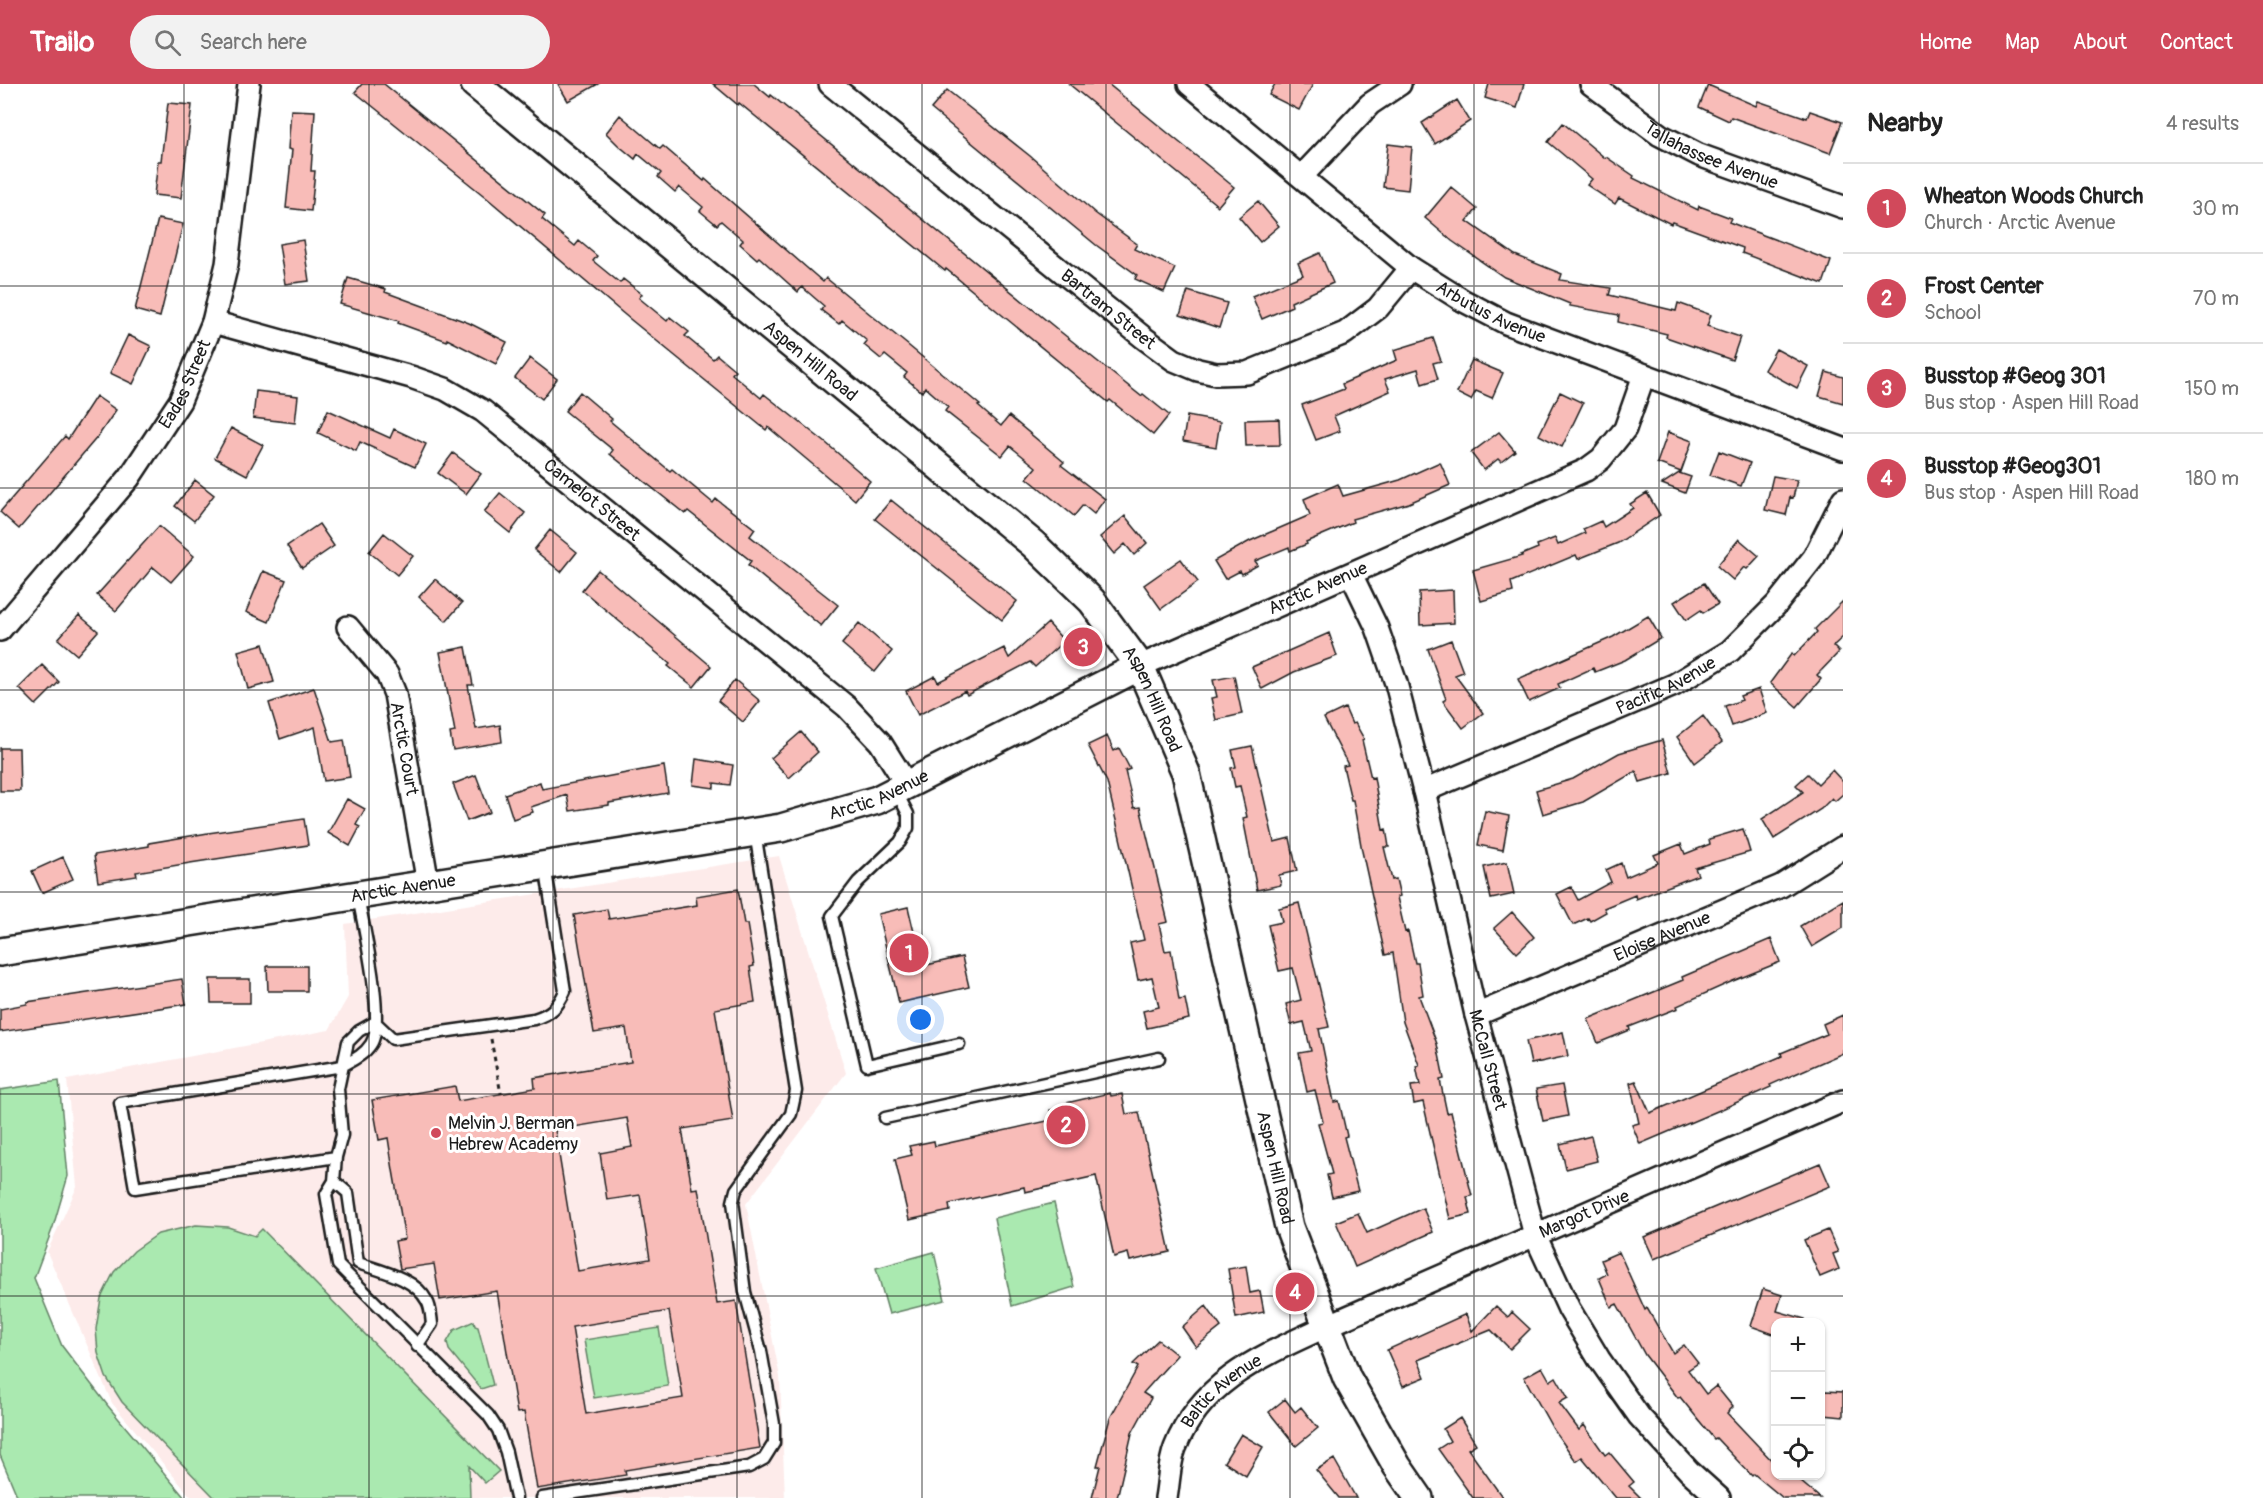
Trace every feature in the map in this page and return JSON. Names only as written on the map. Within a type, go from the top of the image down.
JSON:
[{"type":"street","name":"Eades Street","points":[[0,630],[129,478],[180,401],[213,322],[227,264],[249,84]]},
{"type":"street","name":"Bartram Street","points":[[830,84],[1144,338],[1174,360],[1198,370],[1216,374],[1246,373],[1345,333],[1378,308],[1411,268]]},
{"type":"street","name":"Arbutus Avenue","points":[[1190,84],[1411,268],[1462,300],[1506,323],[1843,449]]},
{"type":"street","points":[[1302,176],[1370,104],[1400,84]]},
{"type":"street","name":"Tallahassee Avenue","points":[[1591,84],[1660,135],[1699,155],[1843,207]]},
{"type":"street","name":"Aspen Hill Road","points":[[478,85],[1033,544],[1092,601],[1140,666],[1186,772],[1289,1227],[1347,1378],[1397,1466],[1419,1498]]},
{"type":"street","name":"Camelot Street","points":[[213,322],[411,377],[446,389],[483,411],[847,707],[880,742],[901,788]]},
{"type":"street","name":"Arctic Avenue","points":[[0,952],[781,828],[877,800],[1140,666],[1586,470],[1601,459],[1625,429],[1644,375]]},
{"type":"street","name":"Pacific Avenue","points":[[1424,791],[1674,685],[1730,651],[1776,605],[1814,557],[1843,499]]},
{"type":"street","name":"McCall Street","points":[[1351,574],[1377,628],[1396,683],[1424,791],[1476,1015],[1535,1235],[1569,1309],[1639,1416],[1689,1471],[1719,1498]]},
{"type":"street","name":"Arctic Court","points":[[348,627],[387,674],[394,694],[428,884]]},
{"type":"street","name":"Eloise Avenue","points":[[1476,1015],[1781,886],[1843,847]]},
{"type":"street","name":"Margot Drive","points":[[1327,1326],[1842,1104]]},
{"type":"street","name":"Baltic Avenue","points":[[1166,1498],[1175,1449],[1194,1412],[1221,1384],[1252,1361],[1327,1326]]},
{"type":"lane","points":[[901,788],[908,814],[908,828],[900,842],[858,882],[832,916],[867,1065],[959,1044]]},
{"type":"lane","points":[[542,1498],[749,1467],[764,1459],[774,1443],[774,1424],[761,1351],[745,1292],[733,1214],[736,1190],[791,1114],[796,1091],[755,832]]},
{"type":"lane","points":[[375,1022],[393,1039],[534,1019],[549,1014],[560,1003],[565,991],[545,865]]},
{"type":"lane","points":[[336,1157],[135,1188],[120,1103],[342,1066],[362,1055],[373,1042],[376,1005],[358,895]]},
{"type":"lane","points":[[375,1022],[348,1042],[338,1089],[342,1135],[336,1157],[334,1180],[326,1194],[338,1264],[488,1415],[498,1430],[506,1452],[516,1498]]},
{"type":"lane","points":[[885,1118],[1159,1058]]},
{"type":"lane","points":[[334,1180],[348,1193],[358,1263],[391,1274],[415,1286],[428,1302],[432,1324],[417,1346]]},
{"type":"path","points":[[491,1039],[501,1094]]},
{"type":"shaded area","name":"Melvin J. Berman Hebrew Academy","points":[[779,856],[846,1073],[746,1204],[780,1377],[785,1498],[192,1498],[112,1403],[47,1252],[77,1187],[67,1080],[329,1030],[348,997],[345,924]]},
{"type":"green space","points":[[59,1081],[68,1176],[53,1227],[34,1278],[62,1346],[108,1406],[185,1498],[18,1498],[0,1455],[0,1090]]},
{"type":"green space","points":[[1054,1203],[1074,1287],[1012,1306],[994,1218]]},
{"type":"green space","points":[[196,1225],[228,1227],[255,1236],[262,1229],[499,1471],[485,1483],[469,1466],[470,1498],[215,1498],[122,1402],[106,1377],[98,1353],[96,1329],[101,1298],[114,1272],[134,1251],[158,1234]]},
{"type":"green space","points":[[934,1252],[945,1300],[889,1314],[876,1268]]},
{"type":"green space","points":[[474,1321],[475,1326],[478,1327],[493,1385],[481,1389],[449,1350],[447,1342],[454,1330]]},
{"type":"green space","points":[[659,1328],[668,1386],[594,1398],[584,1340]]},
{"type":"building","points":[[362,84],[384,84],[545,215],[542,219],[575,246],[579,241],[597,256],[593,261],[620,283],[623,279],[642,294],[639,298],[667,321],[670,317],[689,332],[685,336],[713,359],[717,355],[735,370],[732,374],[761,398],[764,394],[826,443],[870,481],[855,500],[768,427],[766,430],[625,315],[488,199],[355,92]]},
{"type":"building","points":[[558,84],[598,84],[568,101]]},
{"type":"building","points":[[713,84],[754,84],[770,97],[771,95],[1057,329],[1141,396],[1143,394],[1169,415],[1153,435],[1110,400],[1108,402],[946,269],[945,271]]},
{"type":"building","points":[[1069,84],[1108,84],[1234,187],[1218,206]]},
{"type":"building","points":[[1275,84],[1313,84],[1299,110],[1269,95]]},
{"type":"building","points":[[1489,84],[1524,84],[1517,108],[1485,98]]},
{"type":"building","points":[[1708,85],[1756,106],[1758,101],[1807,118],[1810,111],[1842,122],[1830,153],[1731,117],[1729,121],[1699,107]]},
{"type":"building","points":[[947,90],[1030,156],[1095,213],[1137,244],[1134,249],[1175,268],[1164,292],[1135,279],[1137,275],[1096,245],[931,109]]},
{"type":"building","points":[[1457,100],[1470,121],[1435,144],[1422,123]]},
{"type":"building","points":[[168,103],[192,105],[181,198],[154,195],[158,161],[161,161]]},
{"type":"building","points":[[291,110],[315,111],[311,171],[315,171],[311,211],[286,208],[292,150],[288,149]]},
{"type":"building","points":[[620,115],[660,149],[663,146],[704,181],[705,179],[823,282],[826,278],[980,405],[978,406],[1001,426],[1009,416],[1064,462],[1061,465],[1105,499],[1094,514],[1083,505],[1074,516],[1027,478],[1036,467],[1010,446],[1002,456],[945,411],[948,407],[925,387],[922,392],[904,377],[907,373],[885,355],[881,359],[864,345],[867,341],[842,320],[839,324],[821,310],[824,306],[802,287],[798,292],[759,257],[757,259],[740,244],[743,240],[721,221],[717,225],[700,211],[703,207],[679,187],[675,192],[658,177],[661,173],[638,154],[635,159],[618,145],[606,133]]},
{"type":"building","points":[[1563,123],[1605,158],[1634,176],[1633,178],[1698,210],[1699,206],[1731,218],[1729,222],[1831,261],[1823,284],[1742,253],[1743,248],[1672,222],[1671,224],[1619,198],[1615,204],[1587,185],[1592,179],[1548,142]]},
{"type":"building","points":[[1388,144],[1412,147],[1408,190],[1383,187]]},
{"type":"building","points":[[1451,187],[1477,209],[1467,221],[1515,255],[1562,274],[1560,280],[1611,288],[1609,295],[1676,311],[1678,303],[1711,315],[1707,326],[1740,337],[1732,360],[1666,337],[1667,334],[1618,322],[1619,315],[1570,306],[1570,304],[1504,277],[1452,241],[1425,218]]},
{"type":"building","points":[[1258,201],[1279,226],[1260,242],[1239,217]]},
{"type":"building","points":[[158,219],[183,224],[160,317],[135,310]]},
{"type":"building","points":[[303,240],[309,281],[285,284],[279,244]]},
{"type":"building","points":[[1320,253],[1333,283],[1291,302],[1292,306],[1262,319],[1252,296],[1303,275],[1298,263]]},
{"type":"building","points":[[348,278],[386,289],[385,292],[469,323],[507,342],[496,364],[447,339],[447,341],[398,323],[399,321],[340,304]]},
{"type":"building","points":[[1188,291],[1227,303],[1219,328],[1180,315]]},
{"type":"building","points":[[128,335],[151,346],[133,384],[110,373]]},
{"type":"building","points":[[1433,338],[1441,361],[1433,363],[1438,379],[1422,384],[1418,369],[1385,379],[1390,391],[1334,416],[1340,431],[1316,440],[1302,405],[1344,389],[1342,384],[1397,360],[1394,350]]},
{"type":"building","points":[[1776,349],[1808,366],[1797,388],[1764,370]]},
{"type":"building","points":[[530,358],[557,379],[542,399],[515,378]]},
{"type":"building","points":[[1472,360],[1503,373],[1492,398],[1476,391],[1471,400],[1457,393]]},
{"type":"building","points":[[1826,372],[1843,377],[1843,403],[1819,396]]},
{"type":"building","points":[[256,391],[298,396],[295,423],[253,418]]},
{"type":"building","points":[[580,392],[612,419],[610,421],[670,471],[672,469],[713,503],[716,499],[755,529],[750,536],[838,605],[821,626],[748,565],[751,561],[688,511],[685,514],[610,454],[613,450],[565,411]]},
{"type":"building","points":[[1560,392],[1583,403],[1562,447],[1539,435]]},
{"type":"building","points":[[96,396],[116,410],[99,435],[19,529],[0,512],[65,436],[68,439]]},
{"type":"building","points":[[328,410],[390,438],[394,429],[426,444],[415,467],[360,442],[356,451],[318,433]]},
{"type":"building","points":[[1187,416],[1220,422],[1216,447],[1183,441]]},
{"type":"building","points":[[1279,419],[1280,445],[1246,446],[1245,420]]},
{"type":"building","points":[[231,428],[263,445],[247,475],[215,458]]},
{"type":"building","points":[[1499,432],[1515,451],[1501,462],[1498,459],[1484,470],[1471,453]]},
{"type":"building","points":[[1668,432],[1692,441],[1681,472],[1657,463]]},
{"type":"building","points":[[1719,451],[1750,463],[1741,486],[1710,475]]},
{"type":"building","points":[[453,453],[481,474],[466,494],[438,473]]},
{"type":"building","points":[[1440,462],[1450,485],[1409,503],[1352,519],[1353,522],[1306,542],[1307,544],[1290,551],[1289,547],[1255,561],[1258,565],[1242,574],[1240,571],[1225,579],[1214,561],[1250,541],[1310,515],[1304,499],[1338,484],[1343,496],[1400,480]]},
{"type":"building","points":[[1679,473],[1691,477],[1685,493],[1662,484]]},
{"type":"building","points":[[1773,476],[1797,480],[1786,515],[1765,510]]},
{"type":"building","points":[[195,480],[214,495],[194,521],[175,506]]},
{"type":"building","points":[[500,493],[525,513],[510,533],[484,512]]},
{"type":"building","points":[[1647,493],[1660,515],[1618,543],[1578,559],[1576,555],[1511,582],[1513,592],[1481,601],[1473,570],[1522,556],[1538,548],[1537,545],[1555,538],[1558,545],[1585,533],[1583,529],[1601,521],[1604,527],[1633,508],[1630,504]]},
{"type":"building","points":[[891,500],[1017,601],[1002,620],[875,519]]},
{"type":"building","points":[[1125,516],[1147,543],[1134,555],[1125,544],[1114,554],[1100,537]]},
{"type":"building","points":[[319,524],[334,546],[302,568],[287,546]]},
{"type":"building","points":[[159,526],[194,556],[171,582],[153,567],[116,611],[97,595]]},
{"type":"building","points":[[550,530],[577,552],[561,572],[534,550]]},
{"type":"building","points":[[384,533],[413,556],[397,575],[369,552]]},
{"type":"building","points":[[1739,539],[1759,556],[1747,569],[1744,567],[1733,580],[1717,566]]},
{"type":"building","points":[[1181,559],[1198,582],[1161,609],[1144,585]]},
{"type":"building","points":[[598,570],[711,666],[694,687],[582,590]]},
{"type":"building","points":[[263,571],[286,580],[269,622],[246,612]]},
{"type":"building","points":[[435,579],[462,603],[446,621],[419,597]]},
{"type":"building","points":[[1704,583],[1718,604],[1703,613],[1701,610],[1686,620],[1674,602]]},
{"type":"building","points":[[1453,590],[1454,623],[1420,625],[1419,592]]},
{"type":"building","points":[[1843,601],[1843,637],[1833,646],[1839,652],[1817,675],[1821,679],[1797,707],[1770,683],[1792,653],[1794,656],[1817,632],[1815,629]]},
{"type":"building","points":[[79,615],[98,631],[77,655],[58,639]]},
{"type":"building","points":[[1648,616],[1661,638],[1625,660],[1595,672],[1593,668],[1558,684],[1560,688],[1529,702],[1518,679],[1613,637]]},
{"type":"building","points":[[859,623],[892,651],[875,672],[842,644]]},
{"type":"building","points":[[1048,623],[1064,641],[1035,667],[1030,662],[967,695],[965,691],[918,715],[906,691],[935,676],[938,682],[1004,648],[1009,658]]},
{"type":"building","points":[[1329,633],[1337,656],[1294,672],[1262,689],[1252,667]]},
{"type":"building","points":[[1451,640],[1463,672],[1455,675],[1483,713],[1463,728],[1443,701],[1446,699],[1428,649]]},
{"type":"building","points":[[263,644],[274,682],[248,689],[238,651]]},
{"type":"building","points":[[466,647],[473,685],[468,685],[476,729],[500,725],[502,742],[453,750],[450,733],[455,732],[440,652]]},
{"type":"building","points":[[42,665],[59,682],[36,705],[19,688]]},
{"type":"building","points":[[1234,676],[1242,714],[1216,720],[1211,698],[1217,697],[1213,680]]},
{"type":"building","points":[[735,680],[760,701],[743,722],[718,701]]},
{"type":"building","points":[[314,688],[332,742],[344,740],[350,777],[324,781],[315,727],[280,739],[269,703]]},
{"type":"building","points":[[1759,689],[1767,713],[1732,726],[1725,706],[1742,700],[1740,696]]},
{"type":"building","points":[[1345,708],[1352,724],[1355,723],[1364,739],[1362,740],[1371,778],[1374,777],[1383,830],[1386,829],[1389,847],[1384,847],[1392,880],[1396,879],[1400,896],[1397,897],[1405,932],[1408,931],[1415,963],[1418,963],[1423,995],[1419,996],[1437,1044],[1444,1079],[1440,1080],[1447,1113],[1451,1112],[1472,1196],[1467,1197],[1471,1214],[1450,1219],[1423,1102],[1414,1104],[1411,1086],[1420,1085],[1416,1066],[1419,1065],[1403,1022],[1393,953],[1385,955],[1353,800],[1351,800],[1343,766],[1348,765],[1324,718]]},
{"type":"building","points":[[1703,716],[1722,742],[1695,763],[1677,737]]},
{"type":"building","points":[[801,732],[818,752],[789,778],[771,758]]},
{"type":"building","points":[[1107,736],[1114,751],[1119,748],[1130,769],[1125,771],[1134,808],[1140,807],[1168,922],[1159,924],[1165,951],[1171,950],[1179,1000],[1185,999],[1189,1019],[1147,1028],[1143,1011],[1159,1007],[1152,977],[1138,980],[1130,943],[1144,940],[1107,782],[1088,745]]},
{"type":"building","points":[[1662,740],[1671,773],[1640,782],[1636,771],[1583,802],[1543,814],[1536,790],[1573,779],[1619,753]]},
{"type":"building","points":[[1252,746],[1274,842],[1290,838],[1297,871],[1279,875],[1281,885],[1257,890],[1243,818],[1247,817],[1240,786],[1235,787],[1231,768],[1236,767],[1232,750]]},
{"type":"building","points":[[0,748],[19,748],[20,791],[0,791]]},
{"type":"building","points":[[696,759],[733,765],[730,785],[714,783],[714,788],[693,785]]},
{"type":"building","points":[[664,766],[668,793],[609,803],[609,805],[570,811],[567,795],[531,807],[533,812],[513,819],[505,794],[540,782],[542,789]]},
{"type":"building","points":[[1832,770],[1843,782],[1843,794],[1835,801],[1832,798],[1821,809],[1774,839],[1762,819],[1803,792],[1796,785],[1808,774],[1818,784]]},
{"type":"building","points":[[476,775],[490,812],[467,821],[453,784]]},
{"type":"building","points":[[347,799],[365,809],[356,825],[360,827],[350,846],[328,833]]},
{"type":"building","points":[[1485,811],[1509,816],[1503,850],[1478,845]]},
{"type":"building","points":[[304,819],[308,845],[136,872],[137,876],[98,882],[94,855],[149,846],[149,843]]},
{"type":"building","points":[[1743,829],[1750,852],[1695,868],[1698,875],[1636,899],[1635,895],[1604,908],[1606,912],[1590,921],[1588,918],[1573,925],[1557,894],[1571,887],[1578,900],[1611,882],[1606,870],[1621,863],[1626,877],[1658,863],[1654,855],[1681,844],[1685,854],[1710,844],[1709,839]]},
{"type":"building","points":[[63,857],[73,879],[42,893],[32,871]]},
{"type":"building","points":[[1507,862],[1514,894],[1491,899],[1484,867]]},
{"type":"building","points":[[738,889],[754,966],[750,967],[755,1002],[715,1009],[733,1121],[682,1129],[692,1189],[698,1188],[717,1304],[736,1301],[760,1448],[625,1470],[626,1475],[537,1489],[524,1412],[517,1413],[497,1291],[440,1300],[434,1264],[400,1269],[395,1241],[405,1239],[388,1138],[379,1140],[372,1100],[455,1086],[458,1101],[535,1088],[534,1078],[631,1062],[626,1028],[594,1033],[574,915],[607,909],[609,919],[697,905],[696,896]],"holes":[[[627,1118],[632,1147],[600,1153],[607,1200],[640,1195],[650,1259],[578,1271],[555,1130]],[[669,1311],[683,1398],[586,1414],[572,1327]]]},
{"type":"building","points":[[1843,900],[1843,928],[1812,947],[1800,926]]},
{"type":"building","points":[[1299,903],[1329,1027],[1319,1029],[1334,1102],[1339,1101],[1347,1136],[1344,1137],[1358,1191],[1332,1197],[1327,1175],[1332,1174],[1318,1123],[1323,1122],[1315,1090],[1307,1092],[1299,1053],[1311,1051],[1304,1022],[1291,1025],[1286,1004],[1301,1000],[1293,968],[1279,971],[1268,925],[1282,922],[1279,908]]},
{"type":"building","points":[[908,907],[922,966],[962,957],[969,987],[899,1003],[878,914]]},
{"type":"building","points":[[1512,912],[1534,937],[1517,953],[1494,928]]},
{"type":"building","points":[[1771,939],[1780,962],[1677,1006],[1678,1008],[1629,1027],[1630,1030],[1598,1043],[1588,1019],[1683,980],[1682,977]]},
{"type":"building","points":[[267,966],[307,966],[307,991],[268,991]]},
{"type":"building","points":[[182,979],[186,1004],[0,1032],[0,1009],[27,1004],[27,1002]]},
{"type":"building","points":[[210,979],[250,979],[250,1003],[211,1003]]},
{"type":"building","points":[[1843,1015],[1843,1053],[1640,1144],[1632,1125],[1639,1123],[1630,1083],[1636,1081],[1650,1113],[1827,1034],[1823,1024]]},
{"type":"building","points":[[1563,1032],[1568,1056],[1531,1064],[1526,1041]]},
{"type":"building","points":[[1562,1085],[1568,1116],[1543,1121],[1536,1089]]},
{"type":"building","points":[[1110,1093],[1111,1096],[1122,1094],[1126,1114],[1139,1112],[1170,1252],[1130,1261],[1128,1253],[1114,1257],[1096,1176],[1025,1192],[1024,1187],[949,1204],[950,1211],[909,1220],[895,1159],[912,1155],[909,1146],[934,1141],[935,1146],[1052,1120],[1050,1110],[1067,1107],[1066,1103]]},
{"type":"building","points":[[1591,1136],[1597,1161],[1566,1169],[1560,1144]]},
{"type":"building","points":[[1820,1163],[1830,1186],[1654,1259],[1644,1237]]},
{"type":"building","points":[[1423,1208],[1433,1232],[1355,1267],[1336,1222],[1358,1213],[1367,1233]]},
{"type":"building","points":[[1828,1230],[1838,1252],[1833,1254],[1839,1269],[1820,1277],[1804,1240]]},
{"type":"building","points":[[1619,1252],[1645,1310],[1647,1308],[1673,1353],[1684,1345],[1698,1363],[1688,1370],[1706,1394],[1716,1386],[1733,1407],[1727,1413],[1771,1460],[1771,1480],[1799,1480],[1820,1498],[1783,1498],[1754,1474],[1752,1476],[1716,1438],[1714,1439],[1645,1355],[1617,1304],[1611,1307],[1599,1278],[1607,1274],[1601,1260]]},
{"type":"building","points":[[1246,1266],[1250,1293],[1260,1291],[1264,1312],[1236,1318],[1228,1269]]},
{"type":"building","points":[[1763,1289],[1782,1295],[1777,1311],[1802,1318],[1771,1318],[1771,1333],[1751,1326]]},
{"type":"building","points":[[1206,1306],[1221,1327],[1196,1347],[1182,1327]]},
{"type":"building","points":[[1496,1306],[1508,1317],[1512,1312],[1530,1329],[1510,1349],[1491,1330],[1418,1360],[1425,1377],[1403,1386],[1387,1350],[1466,1314],[1472,1331]]},
{"type":"building","points":[[1158,1340],[1177,1355],[1143,1393],[1151,1398],[1132,1433],[1117,1498],[1092,1498],[1100,1466],[1097,1466],[1110,1418],[1138,1367],[1133,1364]]},
{"type":"building","points":[[1542,1367],[1550,1381],[1556,1377],[1568,1398],[1559,1403],[1579,1430],[1584,1425],[1605,1455],[1609,1452],[1634,1482],[1629,1486],[1641,1498],[1616,1498],[1582,1457],[1576,1461],[1553,1429],[1524,1377]]},
{"type":"building","points":[[1825,1391],[1843,1392],[1843,1417],[1825,1415]]},
{"type":"building","points":[[1285,1399],[1295,1412],[1301,1407],[1318,1428],[1296,1446],[1269,1412]]},
{"type":"building","points":[[1460,1418],[1476,1444],[1468,1449],[1503,1498],[1473,1498],[1438,1449],[1450,1441],[1443,1429]]},
{"type":"building","points":[[1241,1434],[1263,1447],[1246,1476],[1224,1462]]},
{"type":"building","points":[[1334,1459],[1356,1498],[1339,1498],[1316,1470]]},
{"type":"place","name":"Busstop #Geog 301","points":[[1083,647]]},
{"type":"place","name":"Wheaton Woods Church","points":[[909,953]]},
{"type":"place","name":"Frost Center","points":[[1066,1125]]},
{"type":"place","name":"Melvin J. Berman Hebrew Academy","points":[[436,1133]]},
{"type":"place","name":"Busstop #Geog301","points":[[1295,1292]]}]
